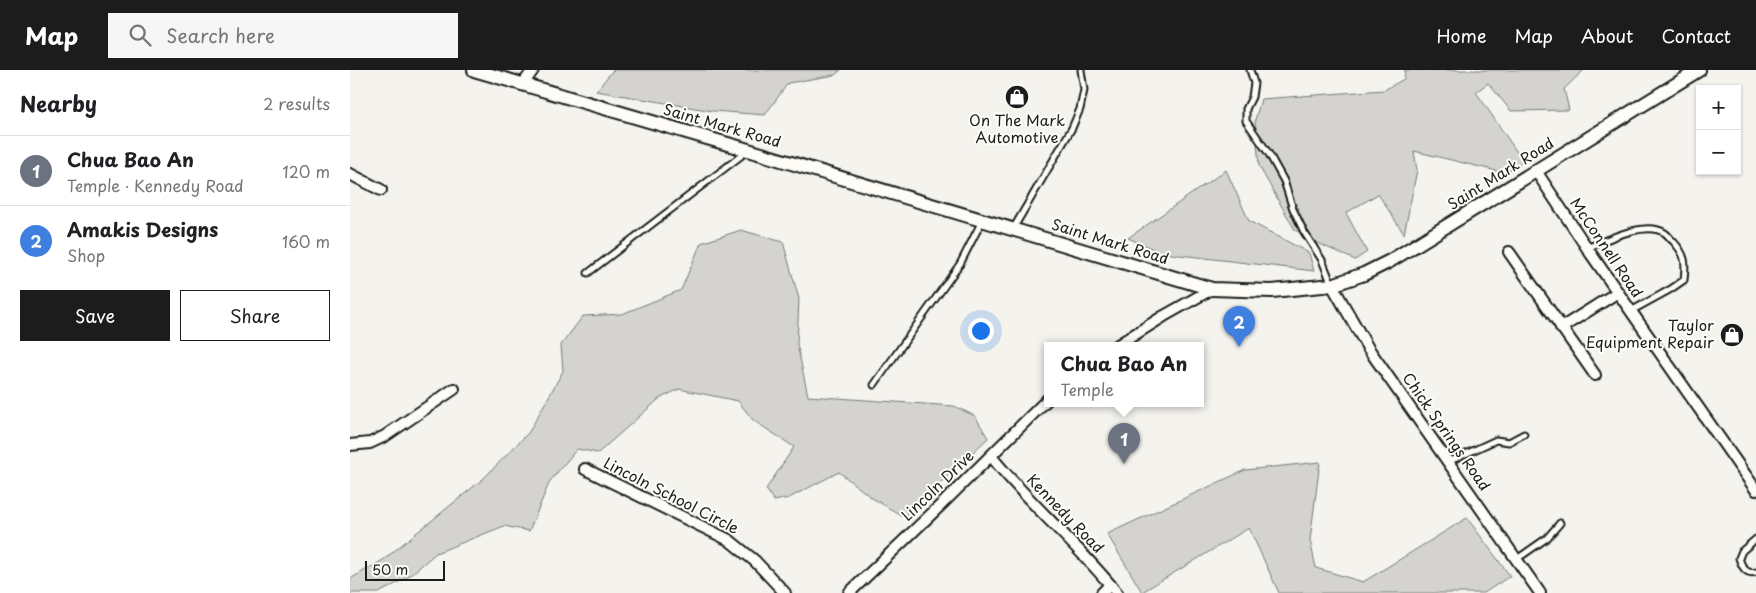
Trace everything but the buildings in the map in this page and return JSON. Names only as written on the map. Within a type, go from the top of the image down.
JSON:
[{"type":"street","name":"Saint Mark Road","points":[[474,70],[748,150],[1212,290],[1272,291],[1332,285],[1364,274],[1390,261],[1536,170],[1684,74],[1699,70]]},
{"type":"street","points":[[523,84],[533,70]]},
{"type":"street","name":"McConnell Road","points":[[1536,170],[1587,248],[1756,490]]},
{"type":"street","points":[[350,174],[381,190]]},
{"type":"street","points":[[1509,252],[1595,375]]},
{"type":"street","name":"Chick Springs Road","points":[[1332,285],[1368,348],[1540,593]]},
{"type":"street","points":[[1123,342],[1164,316],[1212,290]]},
{"type":"street","points":[[1561,328],[1618,292]]},
{"type":"street","points":[[350,445],[370,443],[384,436],[454,389]]},
{"type":"street","name":"Lincoln Drive","points":[[849,593],[1044,403]]},
{"type":"street","name":"Kennedy Road","points":[[991,456],[1114,589]]},
{"type":"street","name":"Lincoln School Circle","points":[[585,469],[729,540],[756,561],[785,593]]},
{"type":"street","points":[[1102,593],[1114,589]]},
{"type":"lane","points":[[1013,230],[1072,128],[1080,109],[1084,90],[1081,70]]},
{"type":"lane","points":[[1250,70],[1254,83],[1252,97],[1246,109],[1246,121],[1269,154],[1284,181],[1293,209],[1304,232],[1322,260],[1332,285]]},
{"type":"lane","points":[[588,273],[748,150]]},
{"type":"lane","points":[[874,385],[960,264],[982,221]]},
{"type":"lane","points":[[1587,248],[1646,228],[1663,232],[1676,244],[1686,262],[1684,280],[1671,290],[1631,311]]},
{"type":"lane","points":[[1448,462],[1496,440],[1509,442],[1524,434]]},
{"type":"lane","points":[[1517,559],[1547,538],[1560,523]]},
{"type":"lane","points":[[1756,539],[1742,551],[1739,558],[1746,571],[1756,572]]},
{"type":"shaded area","points":[[613,70],[841,70],[835,75],[788,83],[765,115],[713,111],[596,91]]},
{"type":"shaded area","points":[[1405,70],[1584,70],[1564,89],[1569,110],[1511,111],[1488,83],[1476,92],[1523,161],[1505,173],[1414,151],[1417,170],[1404,234],[1378,194],[1346,213],[1367,252],[1355,260],[1295,230],[1259,166],[1255,120],[1261,99],[1384,90],[1404,79]]},
{"type":"shaded area","points":[[1226,170],[1249,221],[1309,253],[1314,271],[1163,253],[1128,238]]},
{"type":"shaded area","points":[[741,230],[783,242],[799,299],[797,344],[808,396],[954,406],[975,416],[988,438],[904,517],[872,498],[839,472],[789,498],[774,501],[766,489],[794,447],[753,420],[738,401],[679,389],[659,399],[598,453],[577,449],[550,481],[529,531],[504,526],[436,553],[408,577],[379,593],[350,593],[350,579],[383,560],[483,479],[529,432],[563,371],[561,345],[583,316],[622,314],[681,290],[701,243]]},
{"type":"shaded area","points":[[1320,462],[1310,540],[1316,568],[1363,582],[1467,518],[1510,576],[1484,593],[1279,593],[1249,528],[1142,592],[1107,534],[1245,470]]},
{"type":"place","name":"On The Mark Automotive","points":[[1017,97]]},
{"type":"place","name":"Taylor Equipment Repair","points":[[1732,335]]},
{"type":"place","name":"Amakis Designs","points":[[1239,347]]},
{"type":"place","name":"Chua Bao An","points":[[1124,464]]}]
